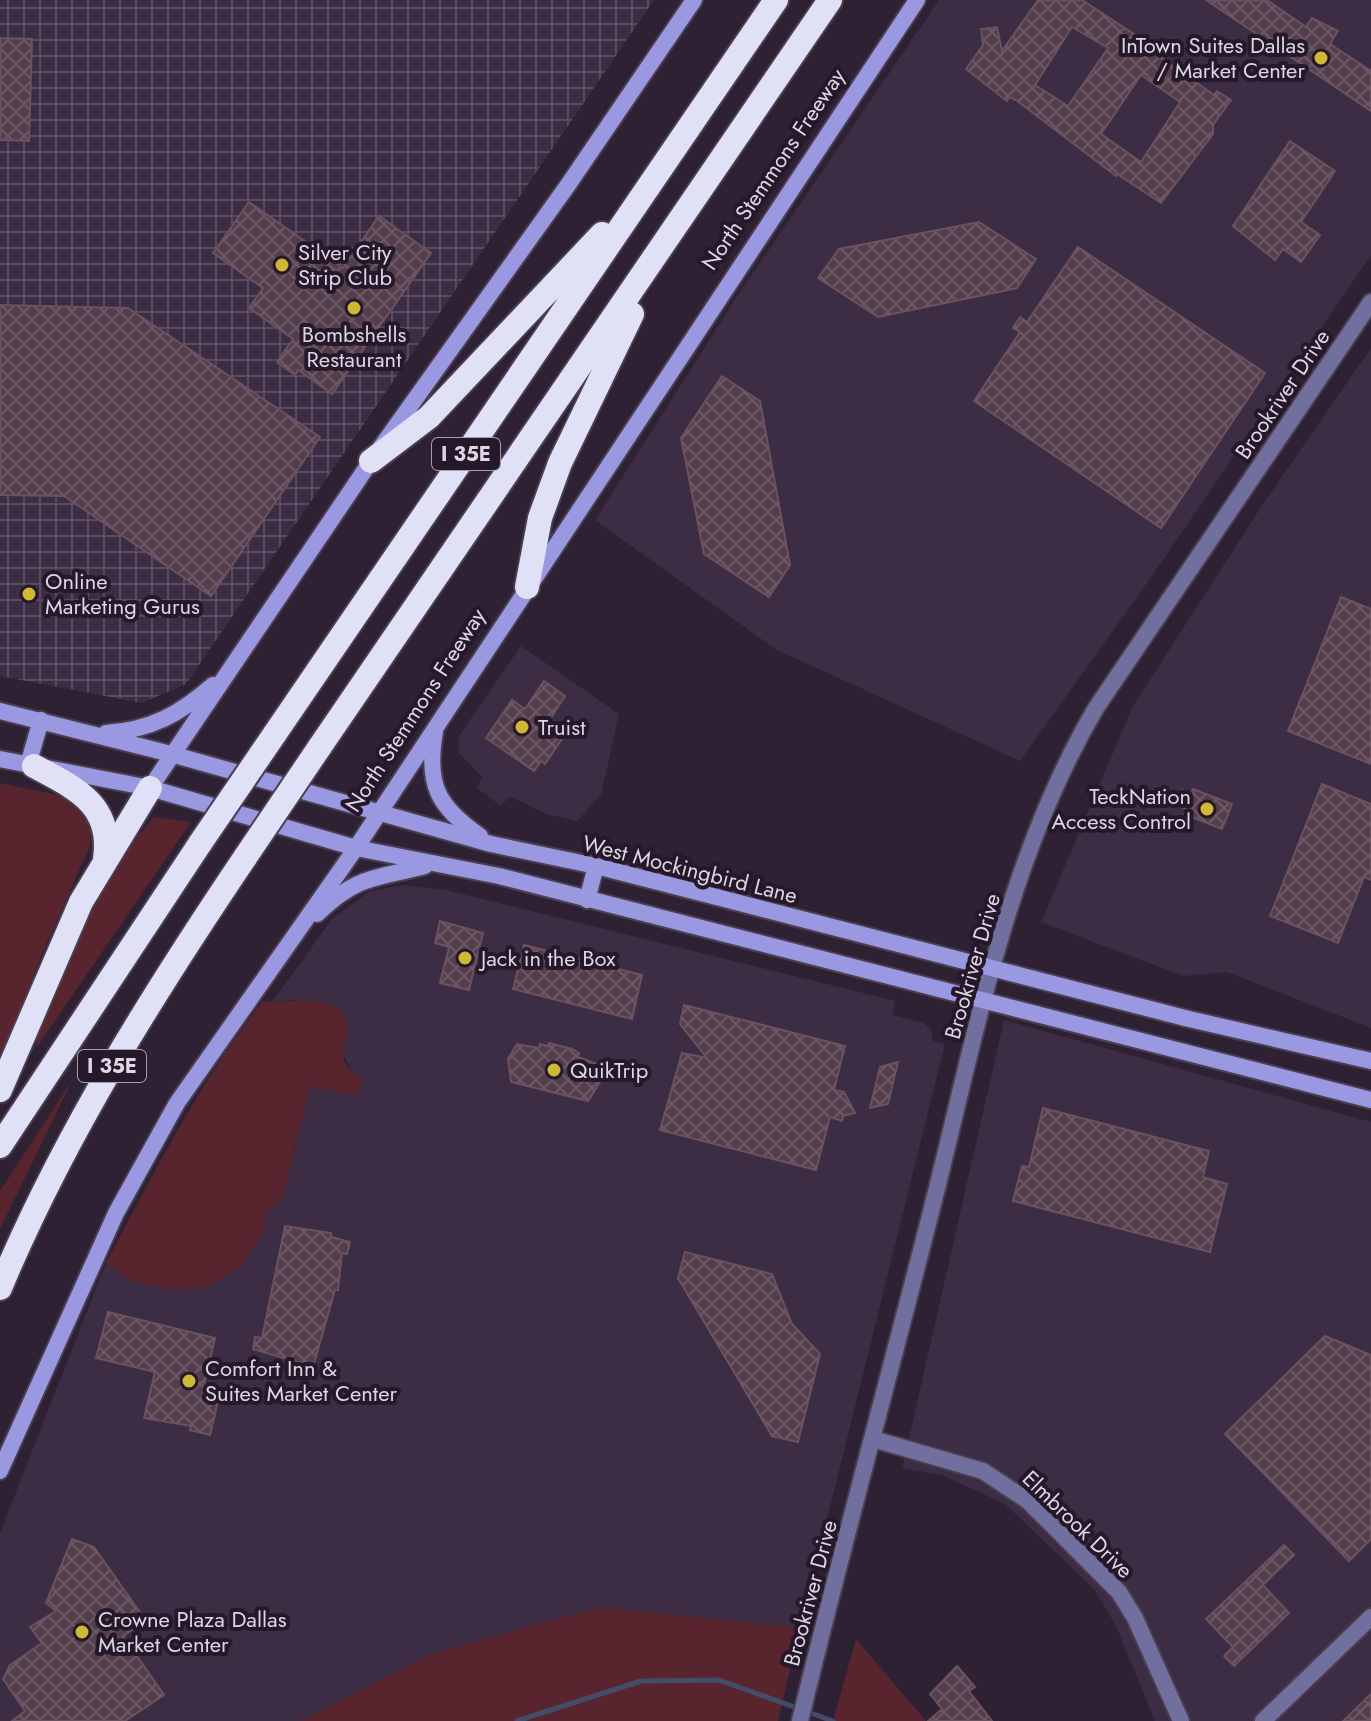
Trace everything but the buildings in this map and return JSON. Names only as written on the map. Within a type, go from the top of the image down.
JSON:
[{"type":"highway","name":"I 35E","points":[[0,1146],[201,842],[776,0]]},
{"type":"highway","name":"I 35E","points":[[1,1287],[102,1083],[155,994],[319,748],[830,0]]},
{"type":"highway","points":[[371,461],[429,417],[658,174]]},
{"type":"highway","points":[[527,587],[540,518],[560,463],[583,410],[677,225]]},
{"type":"highway","points":[[31,765],[77,789],[91,802],[108,840],[105,859]]},
{"type":"highway","points":[[0,1090],[57,951],[105,859],[150,788]]},
{"type":"main road","points":[[150,788],[171,754],[236,666],[371,461],[568,185],[694,0]]},
{"type":"main road","name":"North Stemmons Freeway","points":[[0,1471],[60,1330],[137,1171],[177,1103],[356,848],[917,0]]},
{"type":"main road","points":[[83,732],[108,733],[154,725],[183,710],[236,666]]},
{"type":"main road","name":"West Mockingbird Lane","points":[[0,711],[171,754],[491,844],[596,866],[993,969],[1371,1061]]},
{"type":"main road","points":[[31,765],[41,720]]},
{"type":"main road","points":[[437,725],[430,762],[436,790],[453,817],[491,844]]},
{"type":"main road","points":[[0,759],[150,788],[356,848],[499,876],[1371,1100]]},
{"type":"main road","points":[[290,940],[349,886],[382,873],[433,864]]},
{"type":"main road","points":[[587,900],[596,866]]},
{"type":"street","name":"Brookriver Drive","points":[[800,1721],[985,999],[1034,837],[1082,732],[1371,302]]},
{"type":"street","name":"Elmbrook Drive","points":[[873,1439],[983,1471],[1028,1501],[1119,1592],[1135,1618],[1181,1721]]},
{"type":"street","points":[[1263,1721],[1371,1617]]},
{"type":"shaded area","points":[[0,0],[654,0],[186,684],[142,703],[0,676]]},
{"type":"shaded area","points":[[939,0],[1371,0],[1371,255],[1152,576],[1020,761],[775,649],[595,520],[738,295]]},
{"type":"shaded area","points":[[1371,348],[1371,1028],[1227,972],[1183,976],[1041,922],[1133,706],[1261,507]]},
{"type":"shaded area","points":[[521,646],[619,714],[601,795],[577,821],[546,814],[510,796],[501,806],[477,788],[482,777],[459,753],[459,736]]},
{"type":"shaded area","points":[[0,783],[67,797],[84,813],[90,826],[91,840],[0,1061]]},
{"type":"shaded area","points":[[154,817],[191,822],[37,1047],[37,1032],[86,913],[123,854]]},
{"type":"shaded area","points":[[403,885],[446,890],[895,1001],[892,1015],[924,1023],[931,1030],[933,1041],[945,1044],[800,1628],[601,1607],[431,1654],[301,1721],[0,1721],[0,1533],[106,1263],[130,1281],[209,1286],[241,1266],[263,1233],[267,1214],[283,1197],[310,1086],[352,1073],[342,1052],[346,1036],[294,1000],[272,1002],[332,919],[370,891]]},
{"type":"shaded area","points":[[263,1001],[326,1004],[344,1016],[347,1037],[344,1061],[352,1073],[362,1078],[357,1096],[310,1086],[283,1197],[267,1214],[263,1233],[241,1266],[209,1286],[172,1290],[130,1281],[106,1263],[198,1095]]},
{"type":"shaded area","points":[[1004,1020],[1371,1122],[1371,1721],[1155,1721],[1116,1626],[1094,1589],[1005,1504],[942,1475],[902,1469]]},
{"type":"shaded area","points":[[73,1079],[0,1229],[0,1191]]},
{"type":"shaded area","points":[[601,1607],[800,1628],[778,1721],[301,1721],[431,1654]]},
{"type":"shaded area","points":[[856,1639],[926,1721],[833,1721]]},
{"type":"waterway","points":[[517,1721],[641,1681],[719,1680],[833,1721]]},
{"type":"place","name":"InTown Suites Dallas / Market Center","points":[[1321,58]]},
{"type":"place","name":"Silver City Strip Club","points":[[282,265]]},
{"type":"place","name":"Bombshells Restaurant","points":[[354,308]]},
{"type":"place","name":"Online Marketing Gurus","points":[[29,594]]},
{"type":"place","name":"Truist","points":[[522,727]]},
{"type":"place","name":"TeckNation Access Control","points":[[1207,809]]},
{"type":"place","name":"Jack in the Box","points":[[465,958]]},
{"type":"place","name":"QuikTrip","points":[[554,1070]]},
{"type":"place","name":"Comfort Inn & Suites Market Center","points":[[189,1381]]},
{"type":"place","name":"Crowne Plaza Dallas Market Center","points":[[82,1632]]}]
